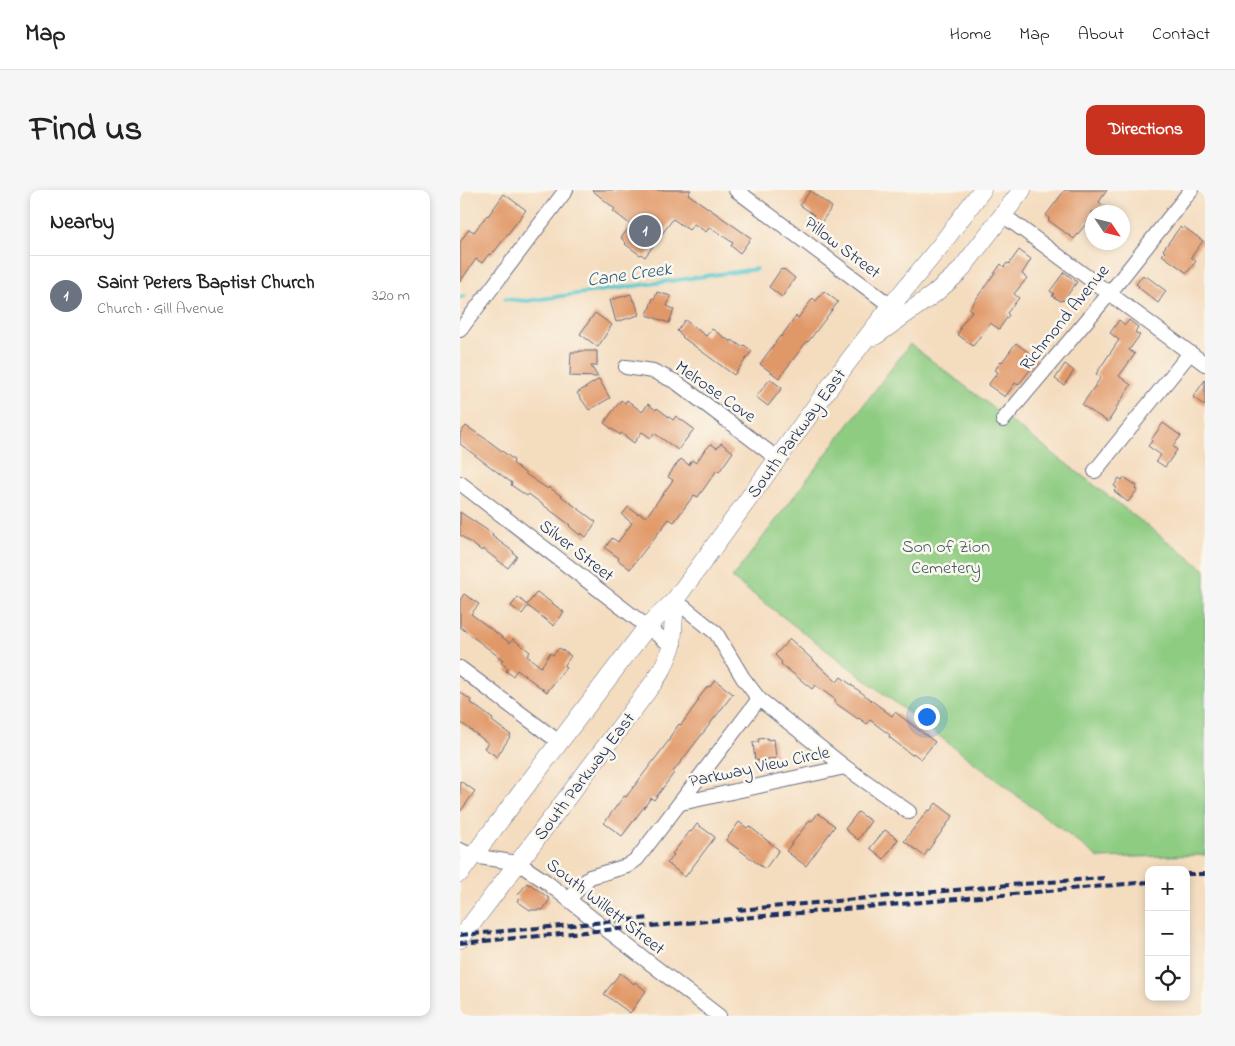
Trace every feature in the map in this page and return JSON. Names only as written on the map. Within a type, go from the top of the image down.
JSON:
[{"type":"main road","name":"South Parkway East","points":[[460,873],[466,853],[559,742],[647,627],[675,600],[847,363],[897,311],[941,245],[982,190]]},
{"type":"main road","name":"South Parkway East","points":[[897,311],[934,294],[959,272],[1022,190]]},
{"type":"main road","name":"South Parkway East","points":[[460,939],[639,703],[662,668],[672,646],[675,600]]},
{"type":"street","points":[[460,330],[566,190]]},
{"type":"street","name":"Richmond Avenue","points":[[1004,420],[1109,294],[1191,190]]},
{"type":"street","name":"Pillow Street","points":[[743,192],[897,311]]},
{"type":"street","points":[[1003,215],[1205,364]]},
{"type":"street","points":[[1094,471],[1190,353]]},
{"type":"street","name":"Melrose Cove","points":[[626,367],[653,371],[676,382],[778,459]]},
{"type":"street","name":"Silver Street","points":[[460,483],[672,646]]},
{"type":"street","name":"Parkway View Circle","points":[[675,600],[716,633],[758,699],[845,767],[909,812]]},
{"type":"street","points":[[460,668],[559,742]]},
{"type":"street","name":"Parkway View Circle","points":[[569,899],[590,877],[627,866],[637,860],[758,699]]},
{"type":"street","name":"Parkway View Circle","points":[[681,803],[845,767]]},
{"type":"street","name":"South Willett Street","points":[[466,853],[518,863],[569,899],[719,1016]]},
{"type":"green space","name":"Son of Zion Cemetery","points":[[910,344],[1205,570],[1205,855],[1099,858],[732,578]]},
{"type":"building","points":[[592,190],[691,190],[688,194],[751,238],[740,253],[731,246],[733,243],[710,227],[706,232],[694,224],[689,230],[673,219],[645,257],[625,244],[621,238],[631,225],[613,211],[615,209]]},
{"type":"building","points":[[1065,190],[1107,190],[1099,202],[1103,205],[1085,205],[1085,225],[1074,239],[1048,220],[1049,218],[1046,215]]},
{"type":"building","points":[[810,191],[832,207],[820,224],[812,218],[814,215],[800,205]]},
{"type":"building","points":[[504,194],[526,210],[495,251],[491,255],[489,254],[482,263],[476,259],[460,282],[460,242],[469,229],[474,232]]},
{"type":"building","points":[[1180,227],[1182,229],[1184,227],[1203,241],[1191,257],[1196,261],[1187,273],[1162,255],[1165,252],[1163,250]]},
{"type":"building","points":[[1019,250],[1031,259],[1022,274],[1027,278],[1014,294],[1019,298],[1007,313],[1009,315],[999,329],[990,323],[973,346],[957,334],[961,329],[959,328],[972,311],[969,309],[1001,264],[1004,267],[1007,263],[1009,264]]},
{"type":"building","points":[[781,269],[784,269],[795,278],[782,297],[769,287]]},
{"type":"building","points":[[1064,272],[1077,282],[1063,301],[1061,301],[1052,296],[1054,294],[1050,291]]},
{"type":"building","points":[[1143,275],[1166,291],[1158,303],[1136,284]]},
{"type":"building","points":[[824,291],[838,302],[779,378],[760,364],[796,316],[798,318],[813,298],[816,301]]},
{"type":"building","points":[[657,292],[671,296],[667,306],[674,309],[669,323],[647,315]]},
{"type":"building","points":[[631,294],[639,315],[616,322],[610,300]]},
{"type":"building","points":[[595,313],[612,325],[598,347],[580,334]]},
{"type":"building","points":[[685,320],[706,336],[712,329],[731,342],[732,340],[742,347],[744,345],[752,351],[734,375],[682,337],[677,331]]},
{"type":"building","points":[[1119,320],[1125,325],[1129,320],[1138,327],[1135,332],[1140,335],[1129,350],[1135,354],[1119,376],[1131,385],[1108,422],[1082,405],[1101,377],[1096,374],[1119,340],[1110,333]]},
{"type":"building","points":[[1016,343],[1038,360],[1018,385],[1015,383],[1005,397],[988,385],[998,372],[995,370],[1001,361]]},
{"type":"building","points":[[597,351],[597,366],[591,366],[598,377],[570,376],[571,352]]},
{"type":"building","points":[[1065,364],[1074,371],[1064,385],[1055,379]]},
{"type":"building","points":[[599,379],[610,398],[589,410],[577,393]]},
{"type":"building","points":[[770,379],[782,388],[768,406],[756,397]]},
{"type":"building","points":[[1205,380],[1205,406],[1193,397]]},
{"type":"building","points":[[621,400],[625,403],[627,400],[642,412],[648,404],[673,420],[676,416],[694,429],[678,450],[654,433],[651,438],[642,432],[634,443],[604,423]]},
{"type":"building","points":[[1163,423],[1181,436],[1173,446],[1177,450],[1165,467],[1156,461],[1161,455],[1148,446]]},
{"type":"building","points":[[466,426],[514,460],[513,463],[527,475],[548,489],[549,487],[596,522],[586,537],[581,533],[580,535],[570,525],[529,494],[527,496],[511,485],[512,483],[460,444],[460,433]]},
{"type":"building","points":[[721,443],[733,452],[719,472],[717,470],[698,497],[694,495],[674,522],[669,519],[630,569],[605,548],[612,538],[618,542],[632,523],[622,515],[628,507],[646,517],[673,480],[668,477],[681,459],[689,465],[692,460],[696,463],[711,444],[717,448]]},
{"type":"building","points":[[1124,477],[1137,486],[1135,489],[1137,490],[1128,502],[1114,491],[1117,488],[1114,486],[1119,478],[1122,480]]},
{"type":"building","points":[[460,512],[493,534],[492,536],[514,552],[517,556],[508,568],[460,535]]},
{"type":"building","points":[[537,592],[564,612],[554,626],[528,606],[522,614],[511,606],[518,597],[527,605]]},
{"type":"building","points":[[464,594],[479,604],[471,614],[510,643],[513,639],[525,648],[530,652],[527,656],[541,667],[550,653],[553,655],[559,648],[571,656],[564,666],[566,667],[547,692],[517,670],[513,676],[506,671],[508,668],[501,663],[503,660],[460,627],[460,600]]},
{"type":"building","points":[[790,639],[837,682],[841,677],[892,716],[895,712],[935,742],[921,759],[913,753],[912,755],[870,720],[867,724],[858,719],[834,702],[836,700],[815,685],[812,689],[781,664],[782,662],[775,655]]},
{"type":"building","points":[[715,680],[733,694],[654,800],[651,798],[622,836],[604,823],[670,739],[679,724],[681,725],[708,686],[710,687]]},
{"type":"building","points":[[460,692],[493,719],[492,721],[511,735],[497,757],[484,748],[488,743],[460,722]]},
{"type":"building","points":[[768,738],[768,740],[774,739],[776,758],[755,761],[753,742],[759,742],[758,739]]},
{"type":"building","points":[[460,781],[475,791],[460,812]]},
{"type":"building","points":[[936,803],[953,816],[924,856],[904,841],[928,810],[930,811]]},
{"type":"building","points":[[858,812],[871,821],[858,840],[845,829]]},
{"type":"building","points":[[818,813],[835,826],[806,866],[786,851],[810,820],[812,821]]},
{"type":"building","points":[[739,822],[747,828],[749,826],[779,850],[765,869],[726,840]]},
{"type":"building","points":[[697,824],[715,837],[685,877],[667,863],[674,855],[672,854]]},
{"type":"building","points":[[885,830],[898,839],[884,859],[870,848]]},
{"type":"building","points":[[527,883],[550,899],[543,910],[530,910],[517,901],[519,898],[517,896]]},
{"type":"building","points":[[620,973],[646,991],[630,1013],[604,994]]},
{"type":"waterway","name":"Cane Creek","points":[[505,299],[527,301],[756,269]]},
{"type":"waterway","name":"Cane Creek","points":[[460,297],[465,296]]},
{"type":"railway","points":[[1190,874],[1205,874]]},
{"type":"railway","points":[[738,910],[1104,878]]},
{"type":"railway","points":[[460,943],[1145,882]]},
{"type":"railway","points":[[460,935],[651,918]]},
{"type":"place","name":"Saint Peters Baptist Church","points":[[645,231]]}]
